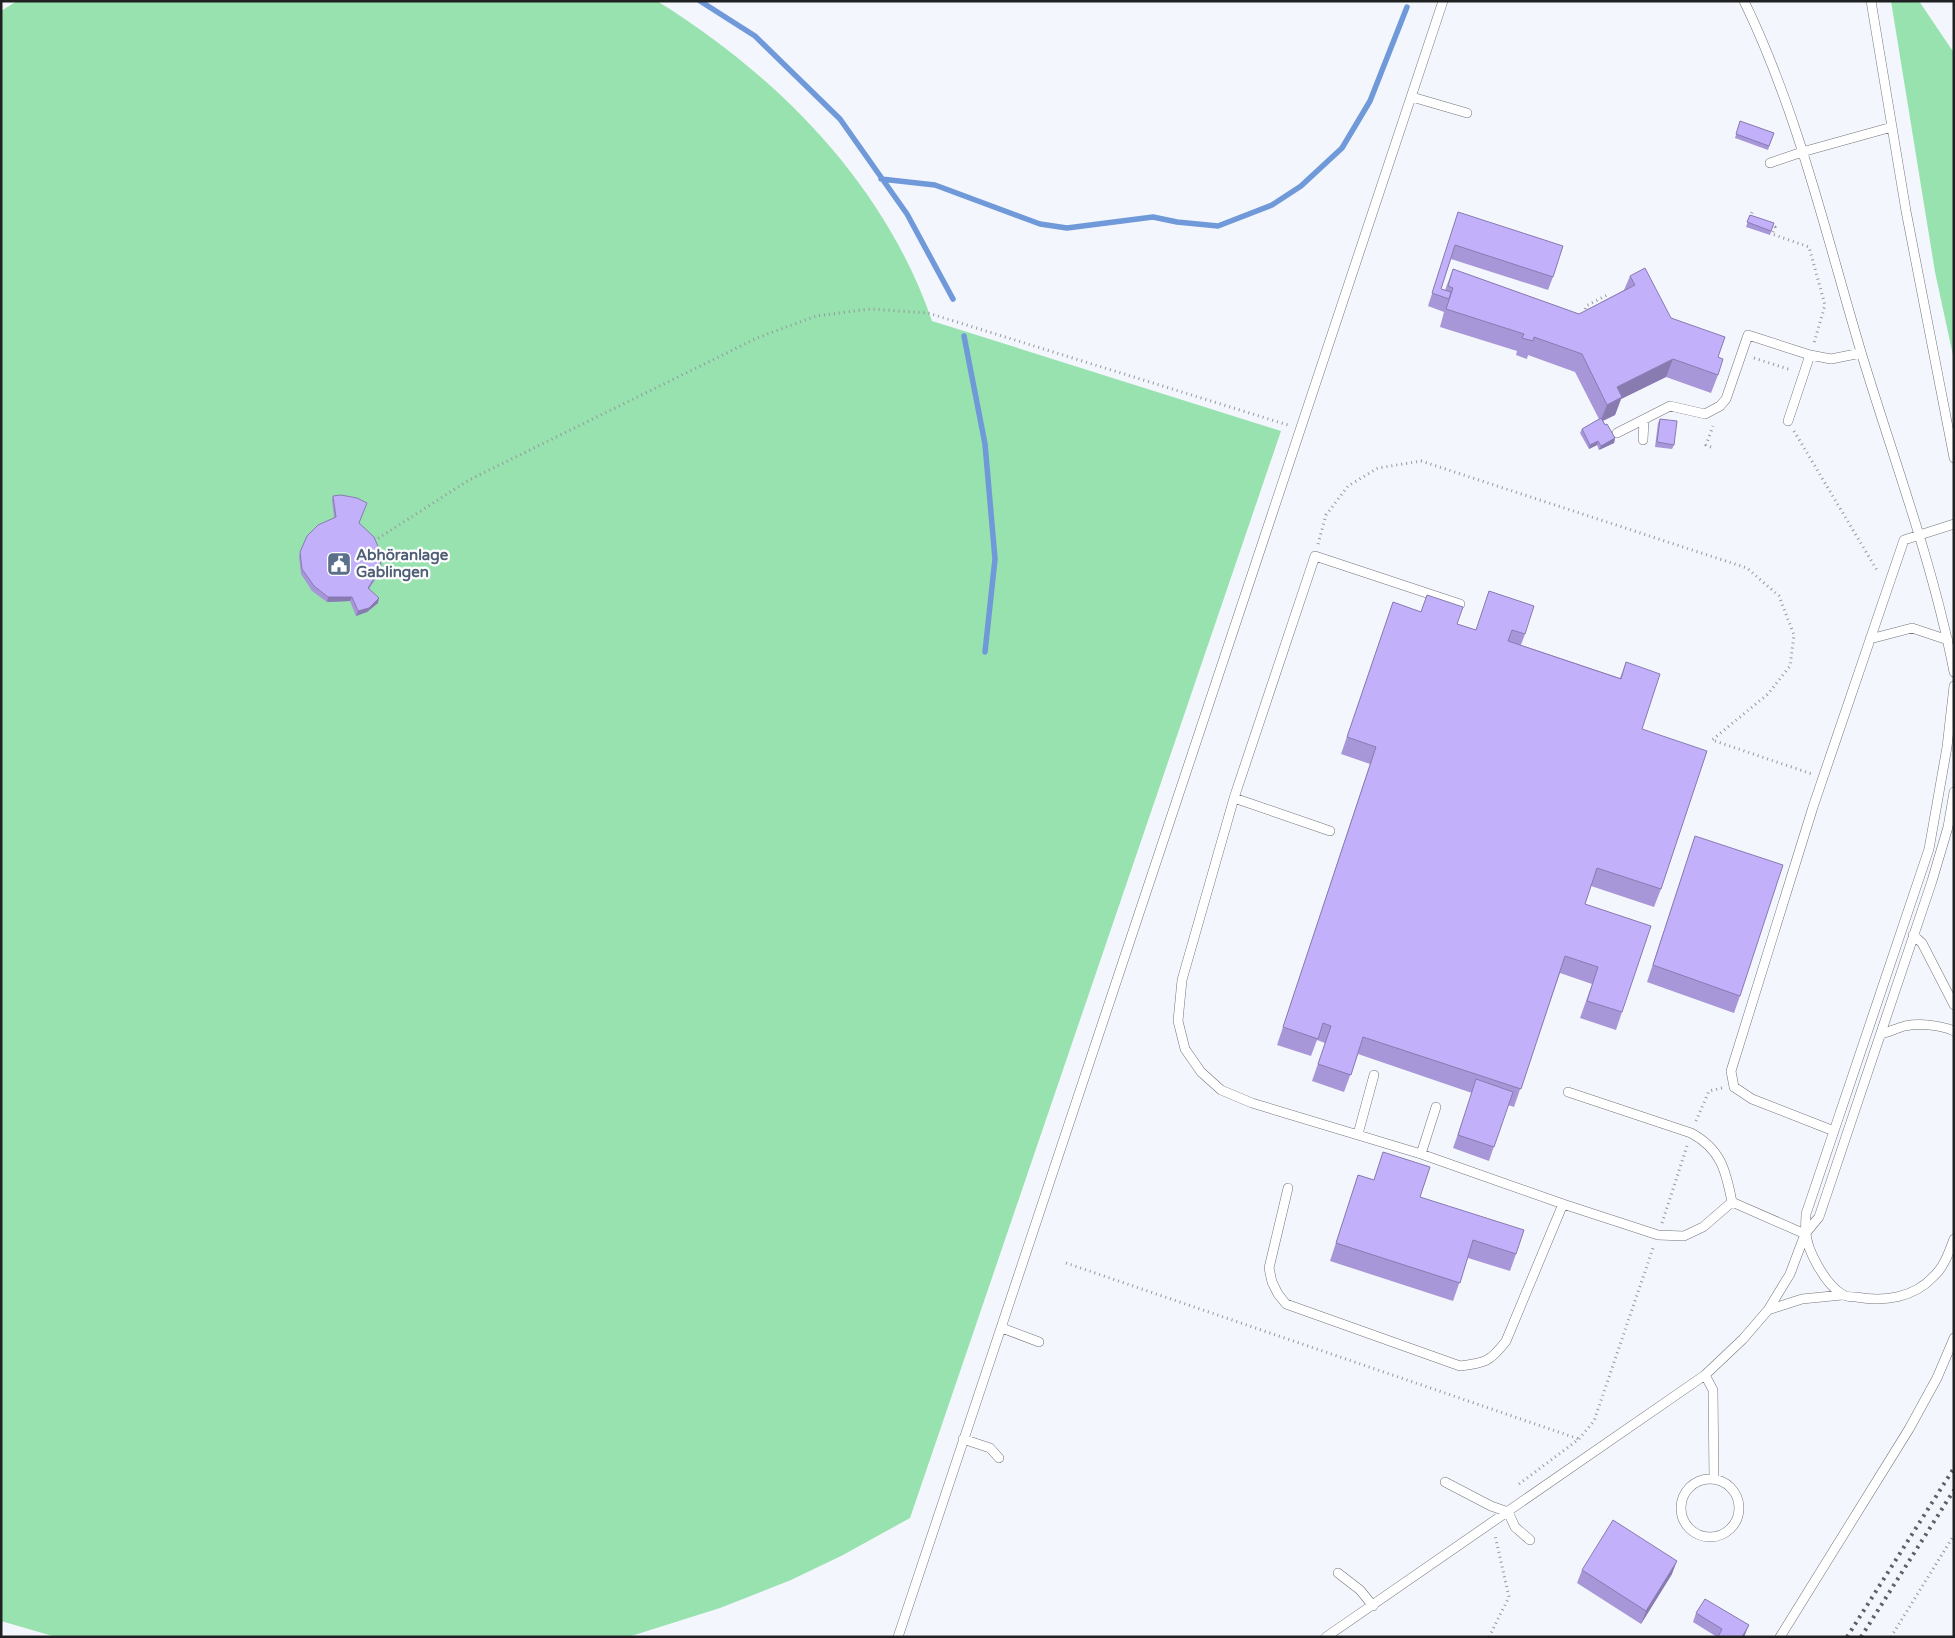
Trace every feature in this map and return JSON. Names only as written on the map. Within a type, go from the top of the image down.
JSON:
[{"type":"lane","points":[[898,1637],[1444,1]]},
{"type":"lane","points":[[1744,1],[1764,43],[1802,152],[1918,534],[1948,640],[1954,672]]},
{"type":"lane","points":[[1871,1],[1908,221],[1954,458]]},
{"type":"lane","points":[[1412,97],[1467,113]]},
{"type":"lane","points":[[1770,163],[1892,127]]},
{"type":"lane","points":[[1617,433],[1670,406],[1705,414],[1720,406],[1726,399],[1748,335],[1810,355],[1831,358],[1862,353]]},
{"type":"lane","points":[[1788,421],[1810,355]]},
{"type":"lane","points":[[1643,440],[1644,420]]},
{"type":"lane","points":[[1834,1131],[1752,1099],[1734,1087],[1731,1071],[1822,778],[1904,540],[1954,524]]},
{"type":"lane","points":[[1460,604],[1315,556],[1234,798],[1182,980],[1178,1021],[1184,1049],[1201,1072],[1221,1090],[1252,1103],[1421,1154],[1658,1235],[1684,1236],[1703,1227],[1732,1202]]},
{"type":"lane","points":[[1870,639],[1912,628],[1948,640]]},
{"type":"lane","points":[[1842,1295],[1825,1278],[1812,1256],[1806,1234],[1806,1214],[1929,849],[1947,747],[1954,686]]},
{"type":"lane","points":[[1326,1637],[1705,1375],[1743,1339],[1768,1310],[1790,1274],[1806,1234],[1819,1217],[1914,935],[1948,827],[1954,792]]},
{"type":"lane","points":[[1234,798],[1330,831]]},
{"type":"lane","points":[[1914,935],[1922,943],[1954,1005]]},
{"type":"lane","points":[[1881,1034],[1905,1026],[1924,1025],[1947,1028],[1954,1031]]},
{"type":"lane","points":[[1358,1134],[1374,1075]]},
{"type":"lane","points":[[1568,1092],[1691,1133],[1703,1140],[1718,1156],[1724,1168],[1732,1202]]},
{"type":"lane","points":[[1421,1154],[1436,1107]]},
{"type":"lane","points":[[1288,1188],[1269,1268],[1272,1282],[1286,1304],[1460,1366],[1482,1363],[1496,1354],[1506,1341],[1563,1204]]},
{"type":"lane","points":[[1732,1202],[1806,1234]]},
{"type":"lane","points":[[1768,1310],[1802,1299],[1842,1295],[1869,1300],[1889,1300],[1913,1291],[1935,1276],[1946,1258],[1954,1239]]},
{"type":"lane","points":[[1002,1328],[1039,1342]]},
{"type":"lane","points":[[1780,1637],[1909,1429],[1938,1378],[1954,1338]]},
{"type":"lane","points":[[1705,1375],[1713,1390],[1714,1479]]},
{"type":"lane","points":[[964,1439],[990,1448],[999,1458]]},
{"type":"lane","points":[[1714,1479],[1732,1488],[1738,1500],[1739,1510],[1737,1519],[1732,1527],[1724,1533],[1708,1536],[1698,1534],[1690,1528],[1682,1514],[1682,1504],[1688,1489],[1696,1482],[1714,1479]]},
{"type":"lane","points":[[1445,1482],[1491,1506],[1508,1512],[1515,1526],[1530,1540]]},
{"type":"lane","points":[[1338,1573],[1360,1590],[1373,1606]]},
{"type":"path","points":[[1753,210],[1750,218],[1758,221]]},
{"type":"path","points":[[1766,224],[1774,227],[1772,234],[1809,247],[1825,305],[1810,355]]},
{"type":"path","points":[[1582,322],[1586,306],[1609,294]]},
{"type":"path","points":[[373,541],[468,480],[757,338],[816,316],[870,309],[928,313],[1300,429]]},
{"type":"path","points":[[1788,421],[1887,588]]},
{"type":"path","points":[[1315,556],[1326,515],[1348,486],[1378,468],[1421,461],[1748,568],[1779,596],[1794,635],[1790,666],[1768,694],[1712,740],[1822,778]]},
{"type":"path","points":[[1513,1489],[1580,1439],[1594,1421],[1691,1133],[1709,1091],[1734,1087]]},
{"type":"path","points":[[1066,1263],[1580,1439]]},
{"type":"path","points":[[1489,1637],[1509,1597],[1493,1522]]},
{"type":"path","points":[[1891,1637],[1954,1535]]},
{"type":"green space","points":[[17,1],[657,1],[702,31],[744,63],[785,99],[822,138],[856,179],[886,224],[912,271],[932,321],[1281,431],[910,1518],[843,1555],[791,1580],[720,1608],[628,1637],[56,1637],[1,1621],[1,11]]},
{"type":"green space","points":[[1891,1],[1919,1],[1954,53],[1954,360],[1935,272]]},
{"type":"building","points":[[1740,121],[1774,133],[1769,146],[1736,134]]},
{"type":"building","points":[[1458,212],[1563,246],[1553,277],[1455,245],[1441,289],[1451,292],[1449,299],[1432,293]]},
{"type":"building","points":[[1750,215],[1774,223],[1771,231],[1747,222]]},
{"type":"building","points":[[1645,268],[1671,318],[1725,337],[1718,357],[1723,359],[1718,375],[1673,359],[1617,387],[1622,397],[1607,405],[1582,354],[1534,337],[1533,341],[1522,338],[1524,334],[1446,309],[1453,288],[1448,286],[1453,269],[1579,314],[1635,285],[1630,276]]},
{"type":"building","points":[[1601,418],[1615,438],[1601,446],[1598,441],[1590,445],[1582,429]]},
{"type":"building","points":[[1660,419],[1677,421],[1674,445],[1657,442]]},
{"type":"building","name":"Abhöranlage Gablingen","points":[[341,495],[357,498],[367,503],[359,523],[374,537],[380,551],[381,568],[368,588],[379,598],[369,608],[358,611],[352,597],[328,597],[314,586],[302,569],[300,552],[307,536],[318,525],[336,517],[333,496]]},
{"type":"building","points":[[1489,591],[1534,606],[1525,634],[1512,630],[1508,641],[1621,679],[1626,662],[1660,674],[1642,729],[1707,751],[1661,889],[1597,868],[1585,904],[1651,926],[1622,1012],[1587,1001],[1598,967],[1565,956],[1521,1089],[1363,1037],[1351,1075],[1318,1064],[1331,1026],[1323,1023],[1318,1039],[1283,1027],[1376,747],[1347,737],[1393,602],[1421,612],[1427,595],[1463,607],[1457,624],[1476,630]]},
{"type":"building","points":[[1695,836],[1783,865],[1740,996],[1653,965]]},
{"type":"building","points":[[1476,1079],[1513,1092],[1494,1147],[1458,1135]]},
{"type":"building","points":[[1383,1152],[1430,1167],[1420,1197],[1524,1230],[1516,1254],[1473,1240],[1460,1283],[1336,1243],[1358,1175],[1374,1180]]},
{"type":"building","points":[[1613,1520],[1677,1561],[1646,1611],[1582,1570]]},
{"type":"building","points":[[1705,1599],[1749,1625],[1742,1637],[1718,1637],[1722,1629],[1696,1613]]},
{"type":"waterway","points":[[700,1],[755,36],[840,119],[907,214],[953,299]]},
{"type":"waterway","points":[[881,179],[935,185],[1040,224],[1067,228],[1153,217],[1177,222],[1218,226],[1272,205],[1301,186],[1342,148],[1370,101],[1407,7]]},
{"type":"waterway","points":[[964,336],[985,444],[995,559],[985,652]]},
{"type":"railway","points":[[1847,1637],[1954,1468]]},
{"type":"railway","points":[[1861,1637],[1954,1490]]},
{"type":"place","name":"Abhöranlage Gablingen","points":[[339,564]]}]
